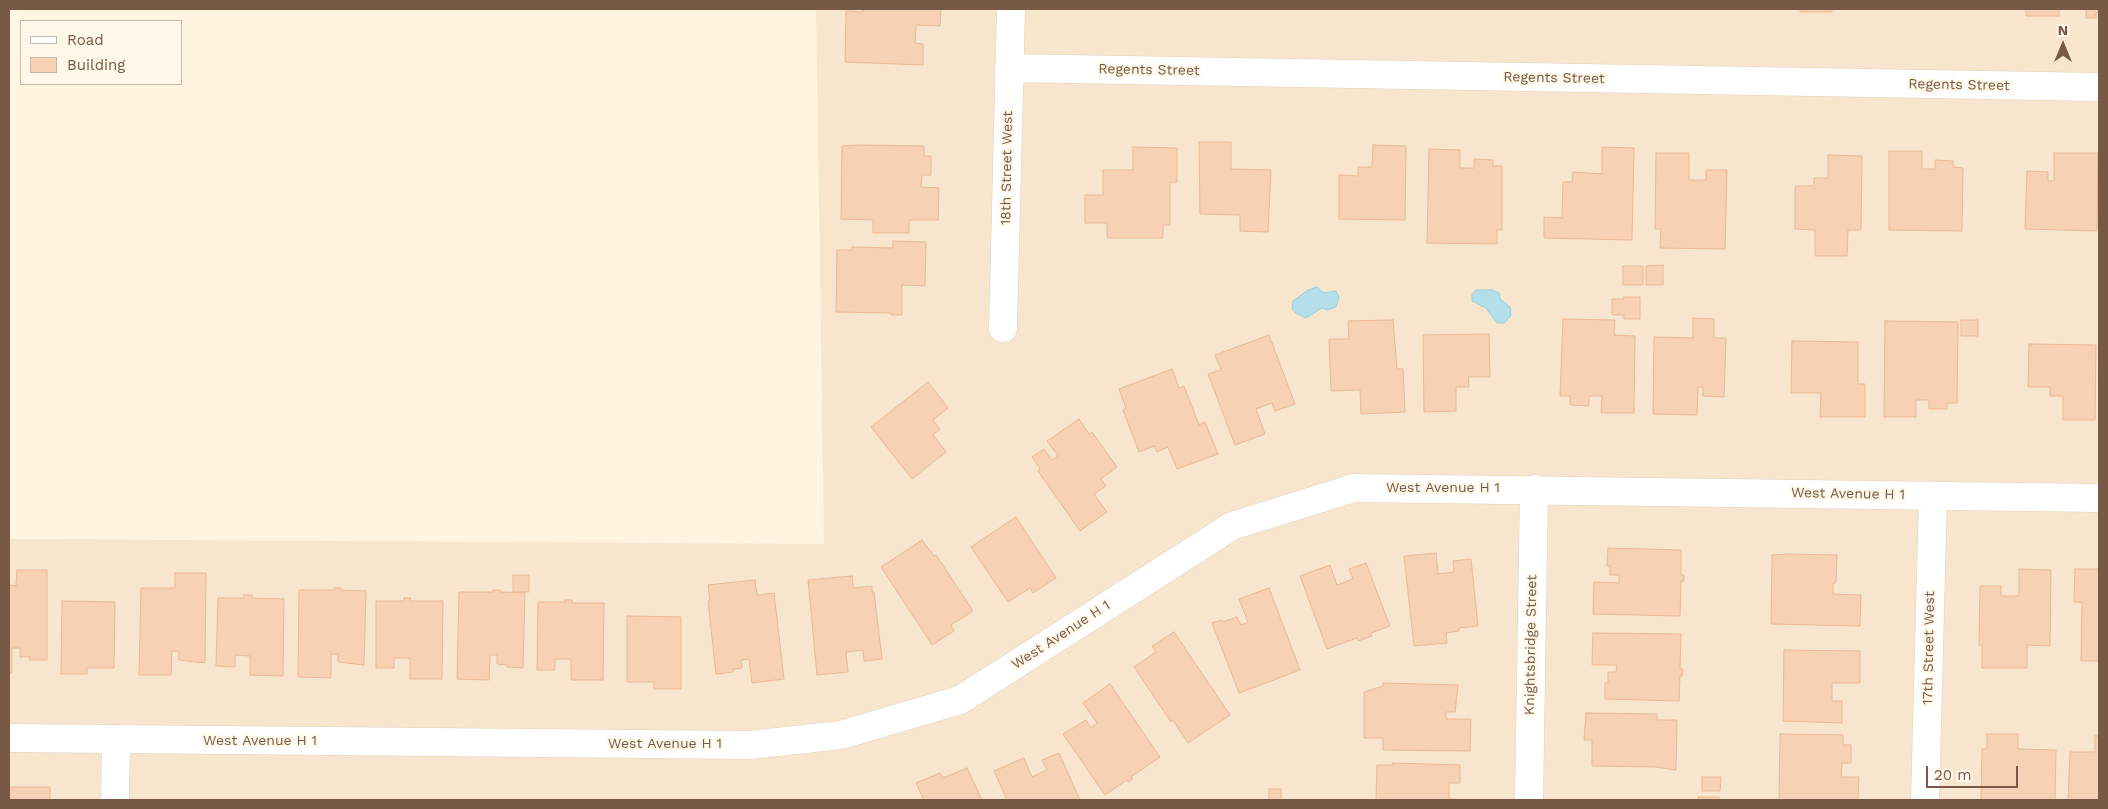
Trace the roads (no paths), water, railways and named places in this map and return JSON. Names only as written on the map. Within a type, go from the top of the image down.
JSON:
[{"type":"street","name":"18th Street West","points":[[1003,328],[1010,9]]},
{"type":"street","name":"Regents Street","points":[[1009,68],[2099,87]]},
{"type":"street","name":"West Avenue H 1","points":[[9,738],[750,744],[841,735],[960,700],[1232,526],[1354,488],[2099,498]]},
{"type":"street","name":"Knightsbridge Street","points":[[1529,800],[1534,489]]},
{"type":"street","name":"17th Street West","points":[[1925,800],[1932,496]]},
{"type":"street","points":[[115,800],[116,739]]},
{"type":"water","points":[[1317,287],[1324,293],[1336,291],[1339,297],[1336,307],[1327,310],[1322,308],[1306,318],[1296,313],[1292,309],[1293,301],[1308,290]]},
{"type":"water","points":[[1477,290],[1492,290],[1499,293],[1500,299],[1510,307],[1511,316],[1504,323],[1497,323],[1486,308],[1472,301],[1472,294]]}]
